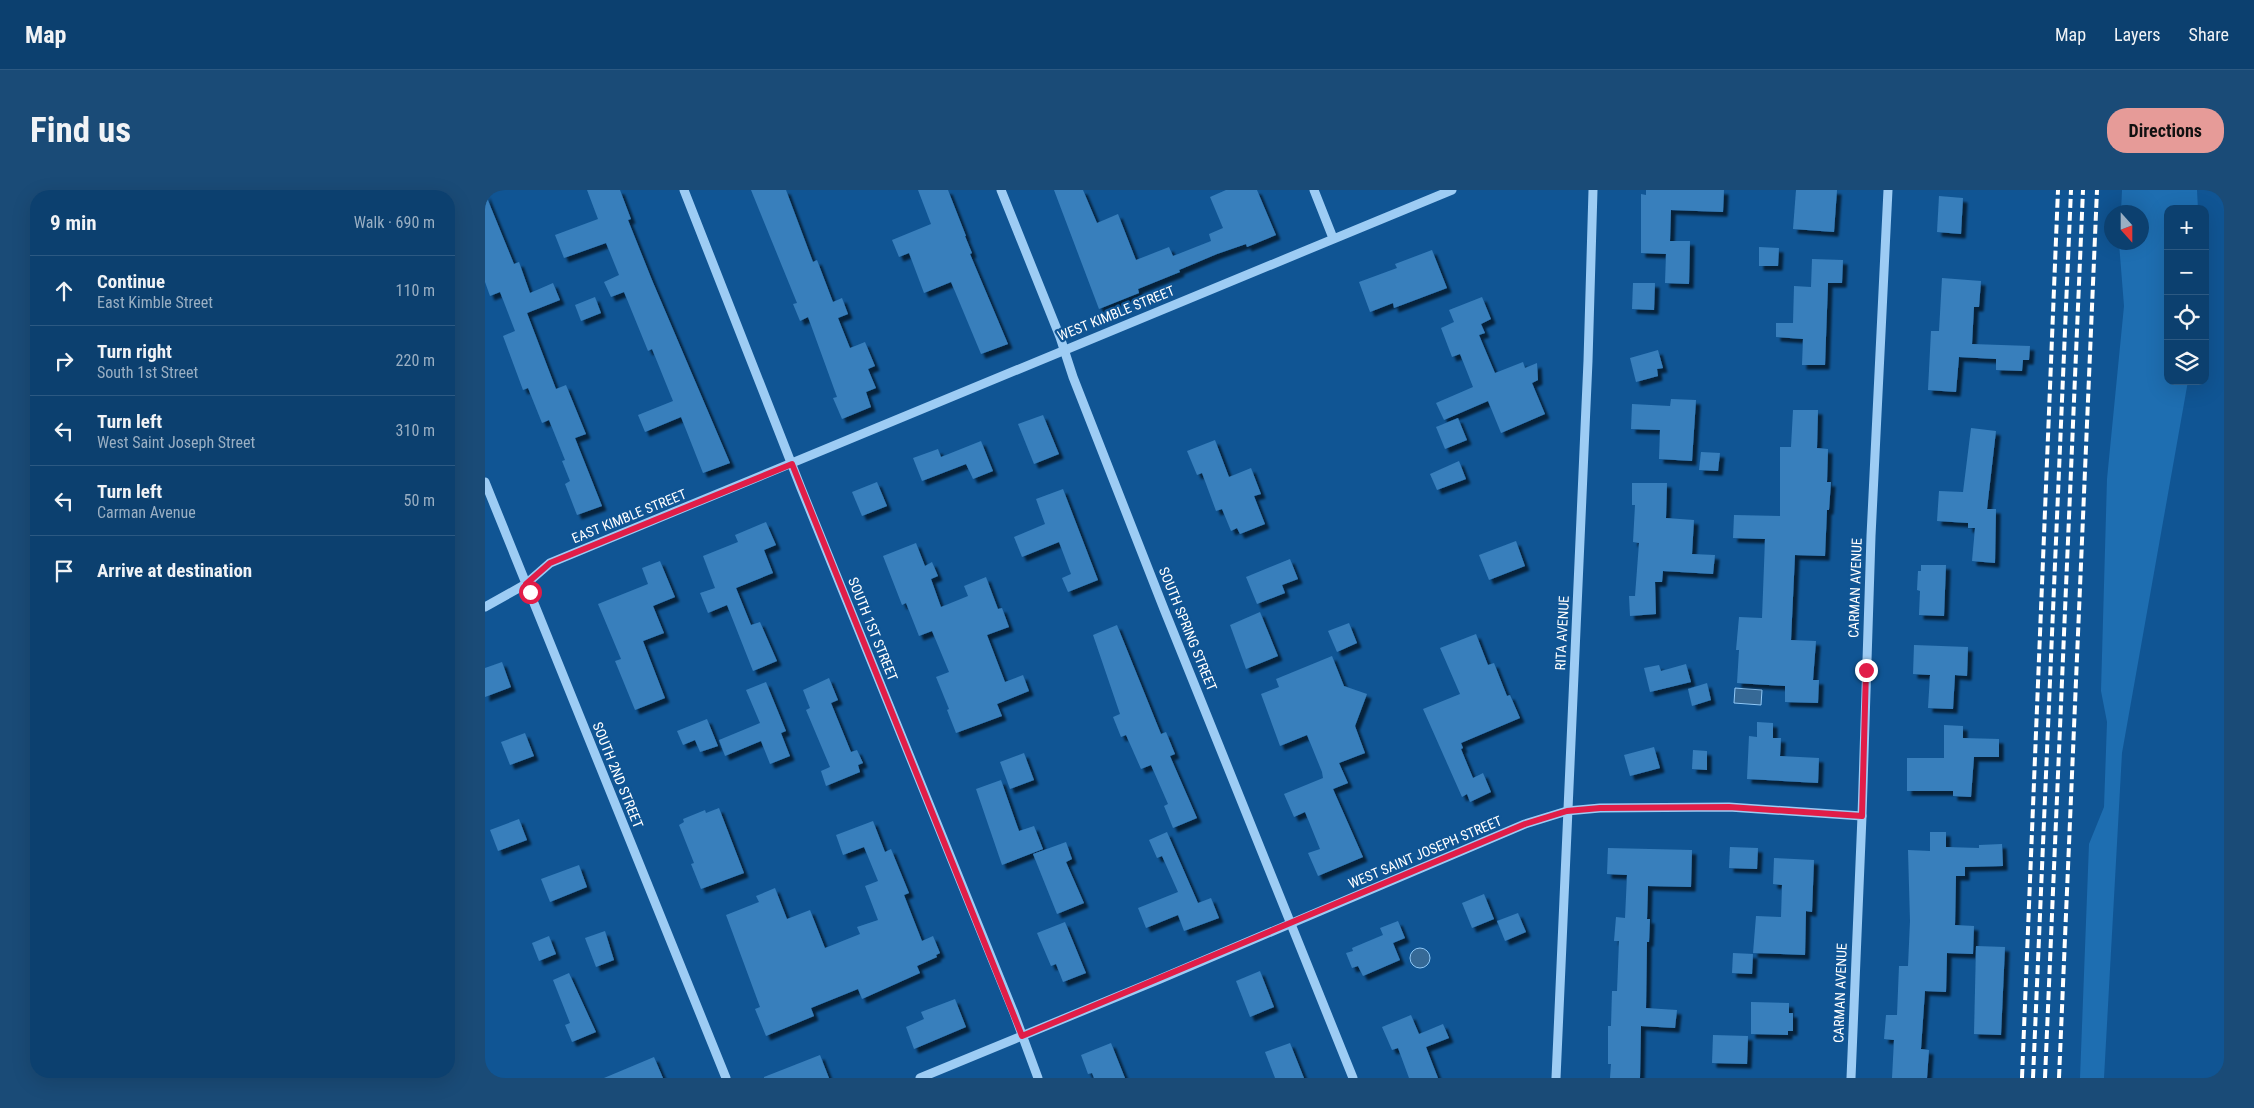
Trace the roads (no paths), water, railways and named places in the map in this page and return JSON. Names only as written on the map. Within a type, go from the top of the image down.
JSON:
[{"type":"street","name":"SOUTH 1ST STREET","points":[[684,190],[1038,1078]]},
{"type":"street","name":"SOUTH SPRING STREET","points":[[1001,190],[1290,924],[1353,1078]]},
{"type":"street","points":[[1314,190],[1333,238]]},
{"type":"street","name":"WEST KIMBLE STREET","points":[[792,464],[1452,190]]},
{"type":"street","name":"RITA AVENUE","points":[[1556,1078],[1588,361],[1593,190]]},
{"type":"street","name":"CARMAN AVENUE","points":[[1851,1078],[1871,536],[1888,190]]},
{"type":"street","name":"EAST KIMBLE STREET","points":[[485,607],[526,584],[550,563],[792,464]]},
{"type":"street","name":"SOUTH 2ND STREET","points":[[485,482],[725,1078]]},
{"type":"street","name":"WEST SAINT JOSEPH STREET","points":[[920,1078],[1525,824],[1567,811],[1600,808],[1722,807],[1862,816]]},
{"type":"railway","points":[[2022,1078],[2058,190]]},
{"type":"railway","points":[[2033,1078],[2071,190]]},
{"type":"railway","points":[[2045,1078],[2083,190]]},
{"type":"railway","points":[[2059,1078],[2097,190]]}]
